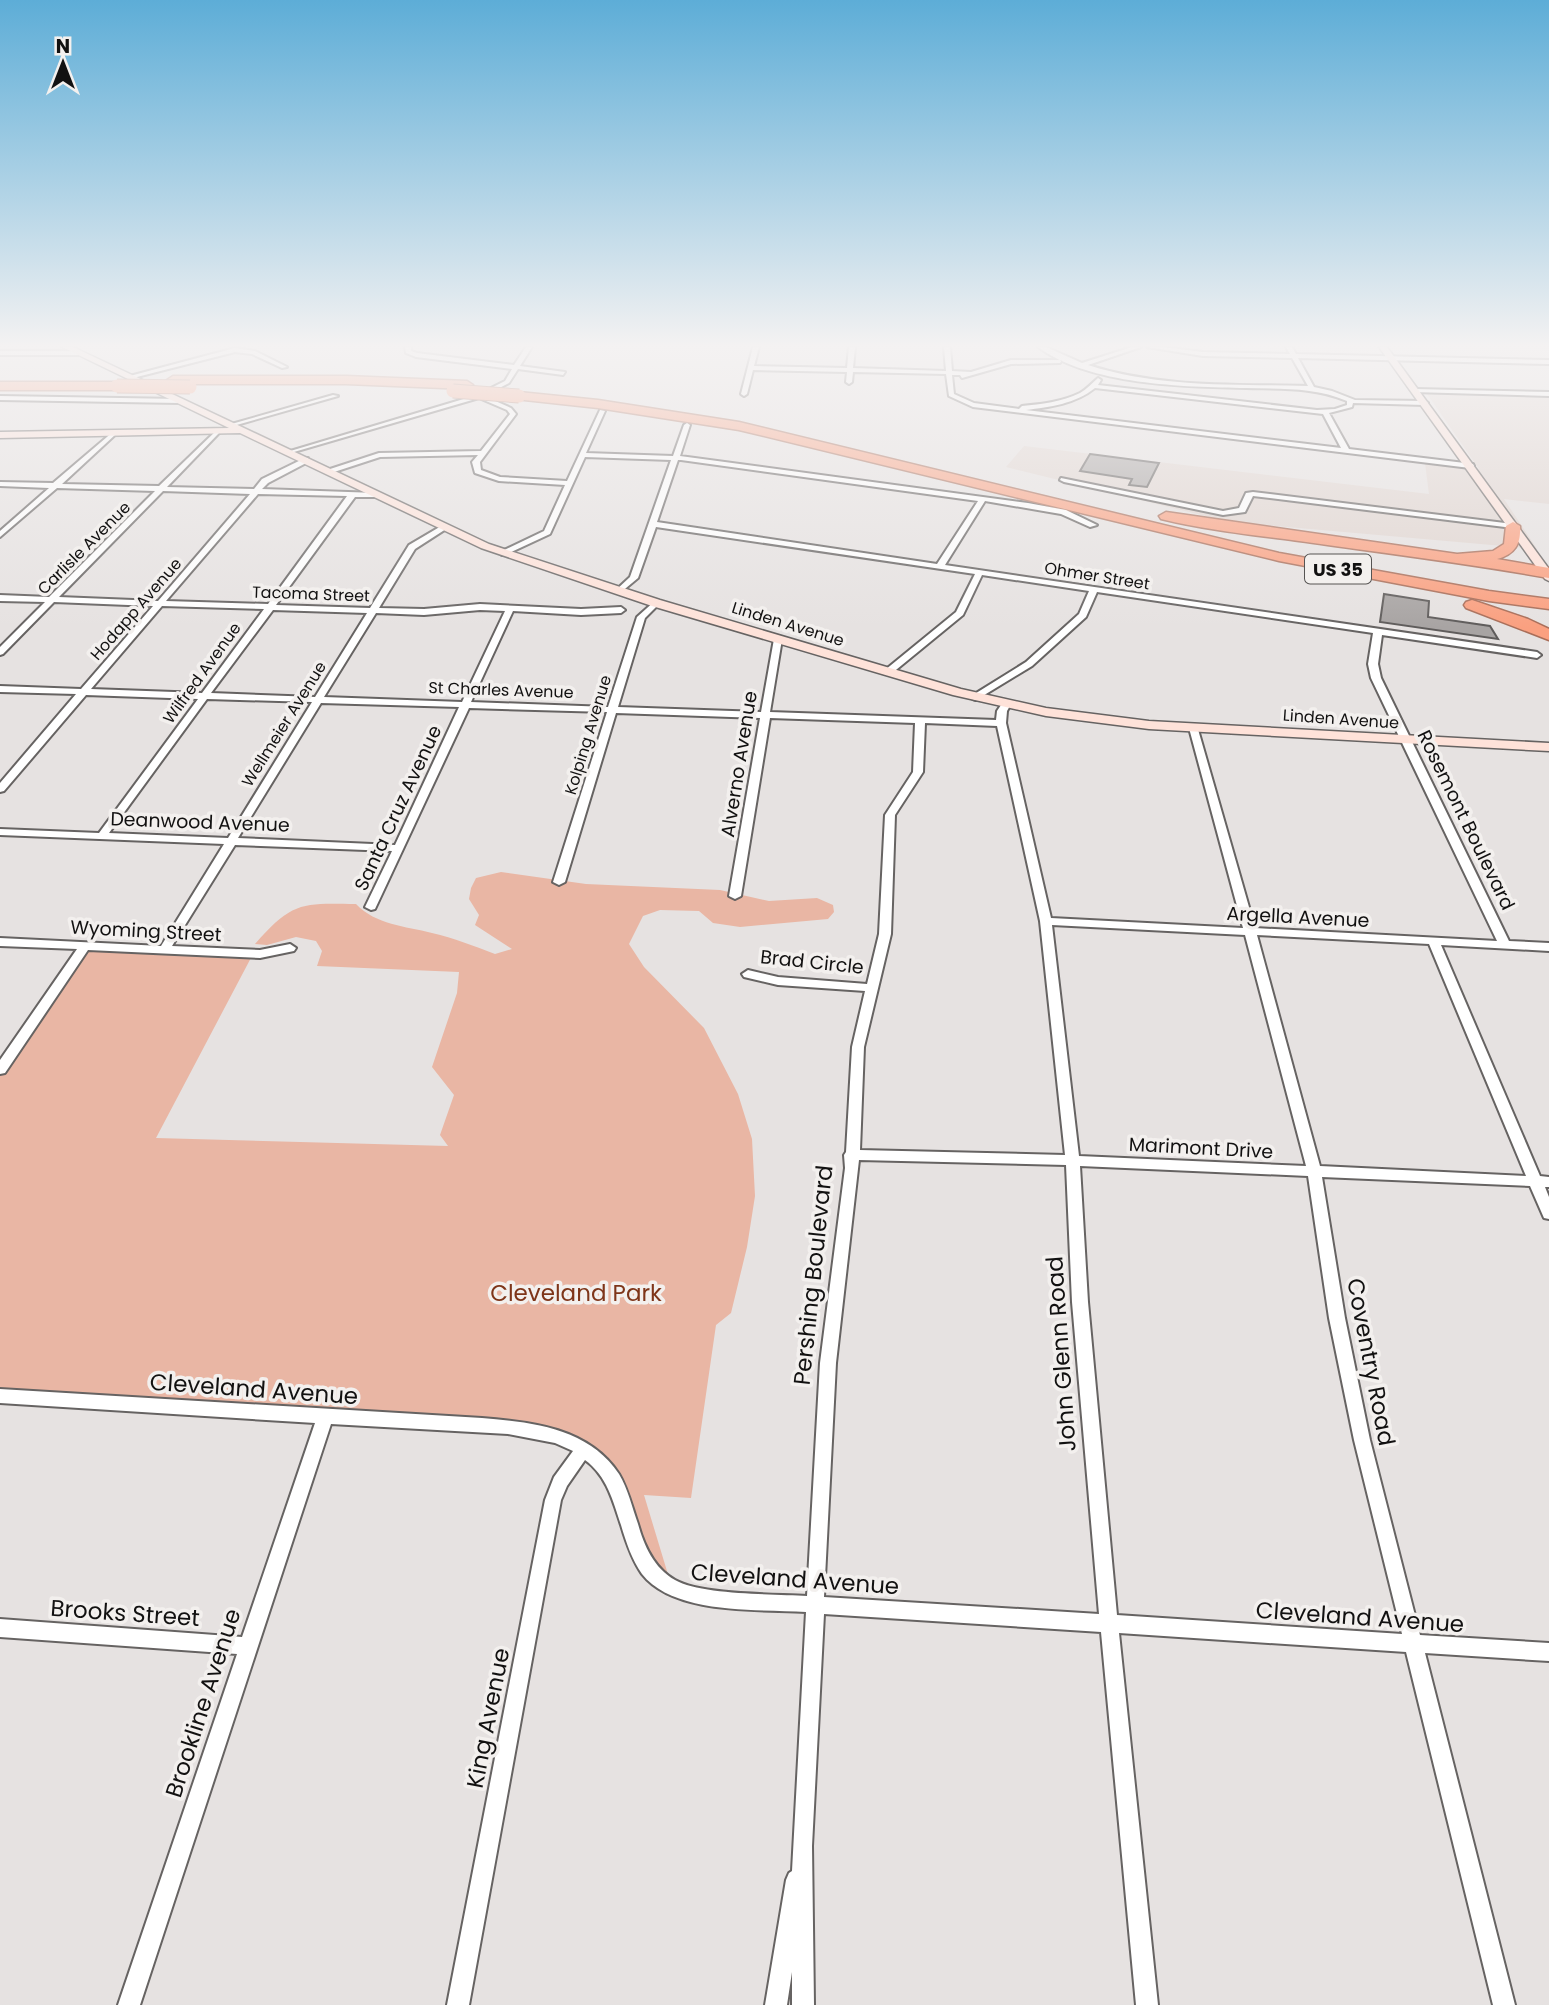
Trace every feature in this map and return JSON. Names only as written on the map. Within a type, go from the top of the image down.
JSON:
[{"type":"highway","name":"US 35","points":[[806,441],[1129,522],[1359,573],[1549,604]]},
{"type":"highway","name":"US 35","points":[[845,441],[1285,548],[1549,593]]},
{"type":"highway","points":[[1113,507],[1265,532],[1464,558],[1548,575]]},
{"type":"highway","points":[[1129,522],[1298,568],[1443,597],[1492,610],[1549,635]]},
{"type":"highway","points":[[1464,558],[1496,555],[1509,549],[1514,541],[1513,526]]},
{"type":"main road","name":"Linden Avenue","points":[[263,441],[443,527],[505,553],[656,603],[976,697],[1081,718],[1194,728],[1549,747]]},
{"type":"main road","points":[[1451,441],[1548,575]]},
{"type":"street","points":[[0,535],[106,441]]},
{"type":"street","name":"Carlisle Avenue","points":[[0,652],[209,441]]},
{"type":"street","points":[[289,453],[330,441]]},
{"type":"street","points":[[492,441],[475,465],[485,476],[507,480],[570,483]]},
{"type":"street","points":[[505,553],[547,531],[589,441]]},
{"type":"street","points":[[620,590],[634,578],[681,441]]},
{"type":"street","points":[[1256,441],[1470,466]]},
{"type":"street","points":[[1341,441],[1348,452]]},
{"type":"street","points":[[328,471],[379,455],[482,453]]},
{"type":"street","points":[[583,455],[675,458],[983,499],[1053,509],[1083,518],[1093,525]]},
{"type":"street","name":"Hodapp Avenue","points":[[0,789],[268,479],[305,460]]},
{"type":"street","points":[[1064,480],[1223,513],[1242,510],[1251,494],[1513,526]]},
{"type":"street","points":[[0,484],[377,495]]},
{"type":"street","name":"Wilfred Avenue","points":[[102,836],[353,494]]},
{"type":"street","points":[[940,566],[983,499]]},
{"type":"street","name":"Ohmer Street","points":[[652,524],[1537,655]]},
{"type":"street","name":"Wellmeier Avenue","points":[[164,949],[412,547],[443,527]]},
{"type":"street","points":[[888,671],[960,613],[980,572]]},
{"type":"street","points":[[976,697],[1029,664],[1083,615],[1094,589]]},
{"type":"street","name":"Tacoma Street","points":[[0,598],[436,612],[480,607],[581,612],[621,610]]},
{"type":"street","name":"Kolping Avenue","points":[[559,882],[641,617],[656,603]]},
{"type":"street","name":"Santa Cruz Avenue","points":[[371,907],[510,610]]},
{"type":"street","name":"Rosemont Boulevard","points":[[1378,632],[1374,670],[1505,945]]},
{"type":"street","name":"Alverno Avenue","points":[[735,896],[778,639]]},
{"type":"street","name":"St Charles Avenue","points":[[0,689],[1001,723]]},
{"type":"street","name":"John Glenn Road","points":[[1006,704],[1001,723],[1046,921],[1073,1162],[1080,1302],[1147,2005]]},
{"type":"street","name":"Pershing Boulevard","points":[[803,2005],[802,1846],[828,1363],[851,1155],[858,1047],[885,934],[890,815],[918,772],[920,721]]},
{"type":"street","name":"Coventry Road","points":[[1194,728],[1314,1173],[1337,1318],[1362,1440],[1504,2005]]},
{"type":"street","name":"Deanwood Avenue","points":[[0,832],[399,848]]},
{"type":"street","name":"Argella Avenue","points":[[1046,921],[1549,947]]},
{"type":"street","name":"Wyoming Street","points":[[0,942],[260,954],[290,948]]},
{"type":"street","points":[[1434,942],[1542,1181],[1549,1214]]},
{"type":"street","points":[[0,1070],[85,946]]},
{"type":"street","name":"Brad Circle","points":[[748,974],[778,981],[872,988]]},
{"type":"street","name":"Marimont Drive","points":[[851,1155],[1542,1181]]},
{"type":"street","name":"Cleveland Avenue","points":[[0,1396],[533,1430],[555,1435],[600,1460],[618,1488],[641,1559],[650,1573],[673,1591],[697,1597],[1549,1651]]},
{"type":"street","name":"Brookline Avenue","points":[[129,2005],[325,1416]]},
{"type":"street","name":"King Avenue","points":[[458,2005],[553,1500],[566,1473],[584,1449]]},
{"type":"street","name":"Brooks Street","points":[[0,1628],[247,1646]]},
{"type":"street","name":"Pershing Boulevard","points":[[776,2005],[802,1846]]},
{"type":"shaded area","points":[[1459,441],[1549,441],[1549,504],[1504,499],[1537,549],[1230,522],[1006,467],[1024,446],[1429,494],[1425,463],[1479,469]]},
{"type":"green space","name":"Cleveland Park","points":[[501,872],[586,884],[720,890],[769,901],[817,898],[833,905],[834,912],[828,919],[740,927],[713,923],[699,911],[660,910],[643,916],[629,944],[644,967],[704,1028],[738,1094],[752,1139],[755,1196],[747,1247],[731,1313],[716,1325],[691,1498],[644,1495],[673,1591],[663,1584],[618,1487],[555,1435],[0,1396],[0,1070],[85,946],[253,954],[156,1138],[448,1146],[440,1135],[454,1095],[432,1067],[457,993],[459,972],[317,966],[322,951],[316,941],[296,937],[267,945],[255,944],[289,912],[311,905],[356,904],[382,921],[448,937],[495,954],[512,949],[475,925],[479,915],[469,899],[476,878]]},
{"type":"building","points":[[1090,454],[1159,463],[1147,487],[1129,485],[1132,479],[1080,471]]},
{"type":"building","points":[[1384,594],[1429,601],[1428,617],[1490,626],[1498,639],[1380,622]]}]
